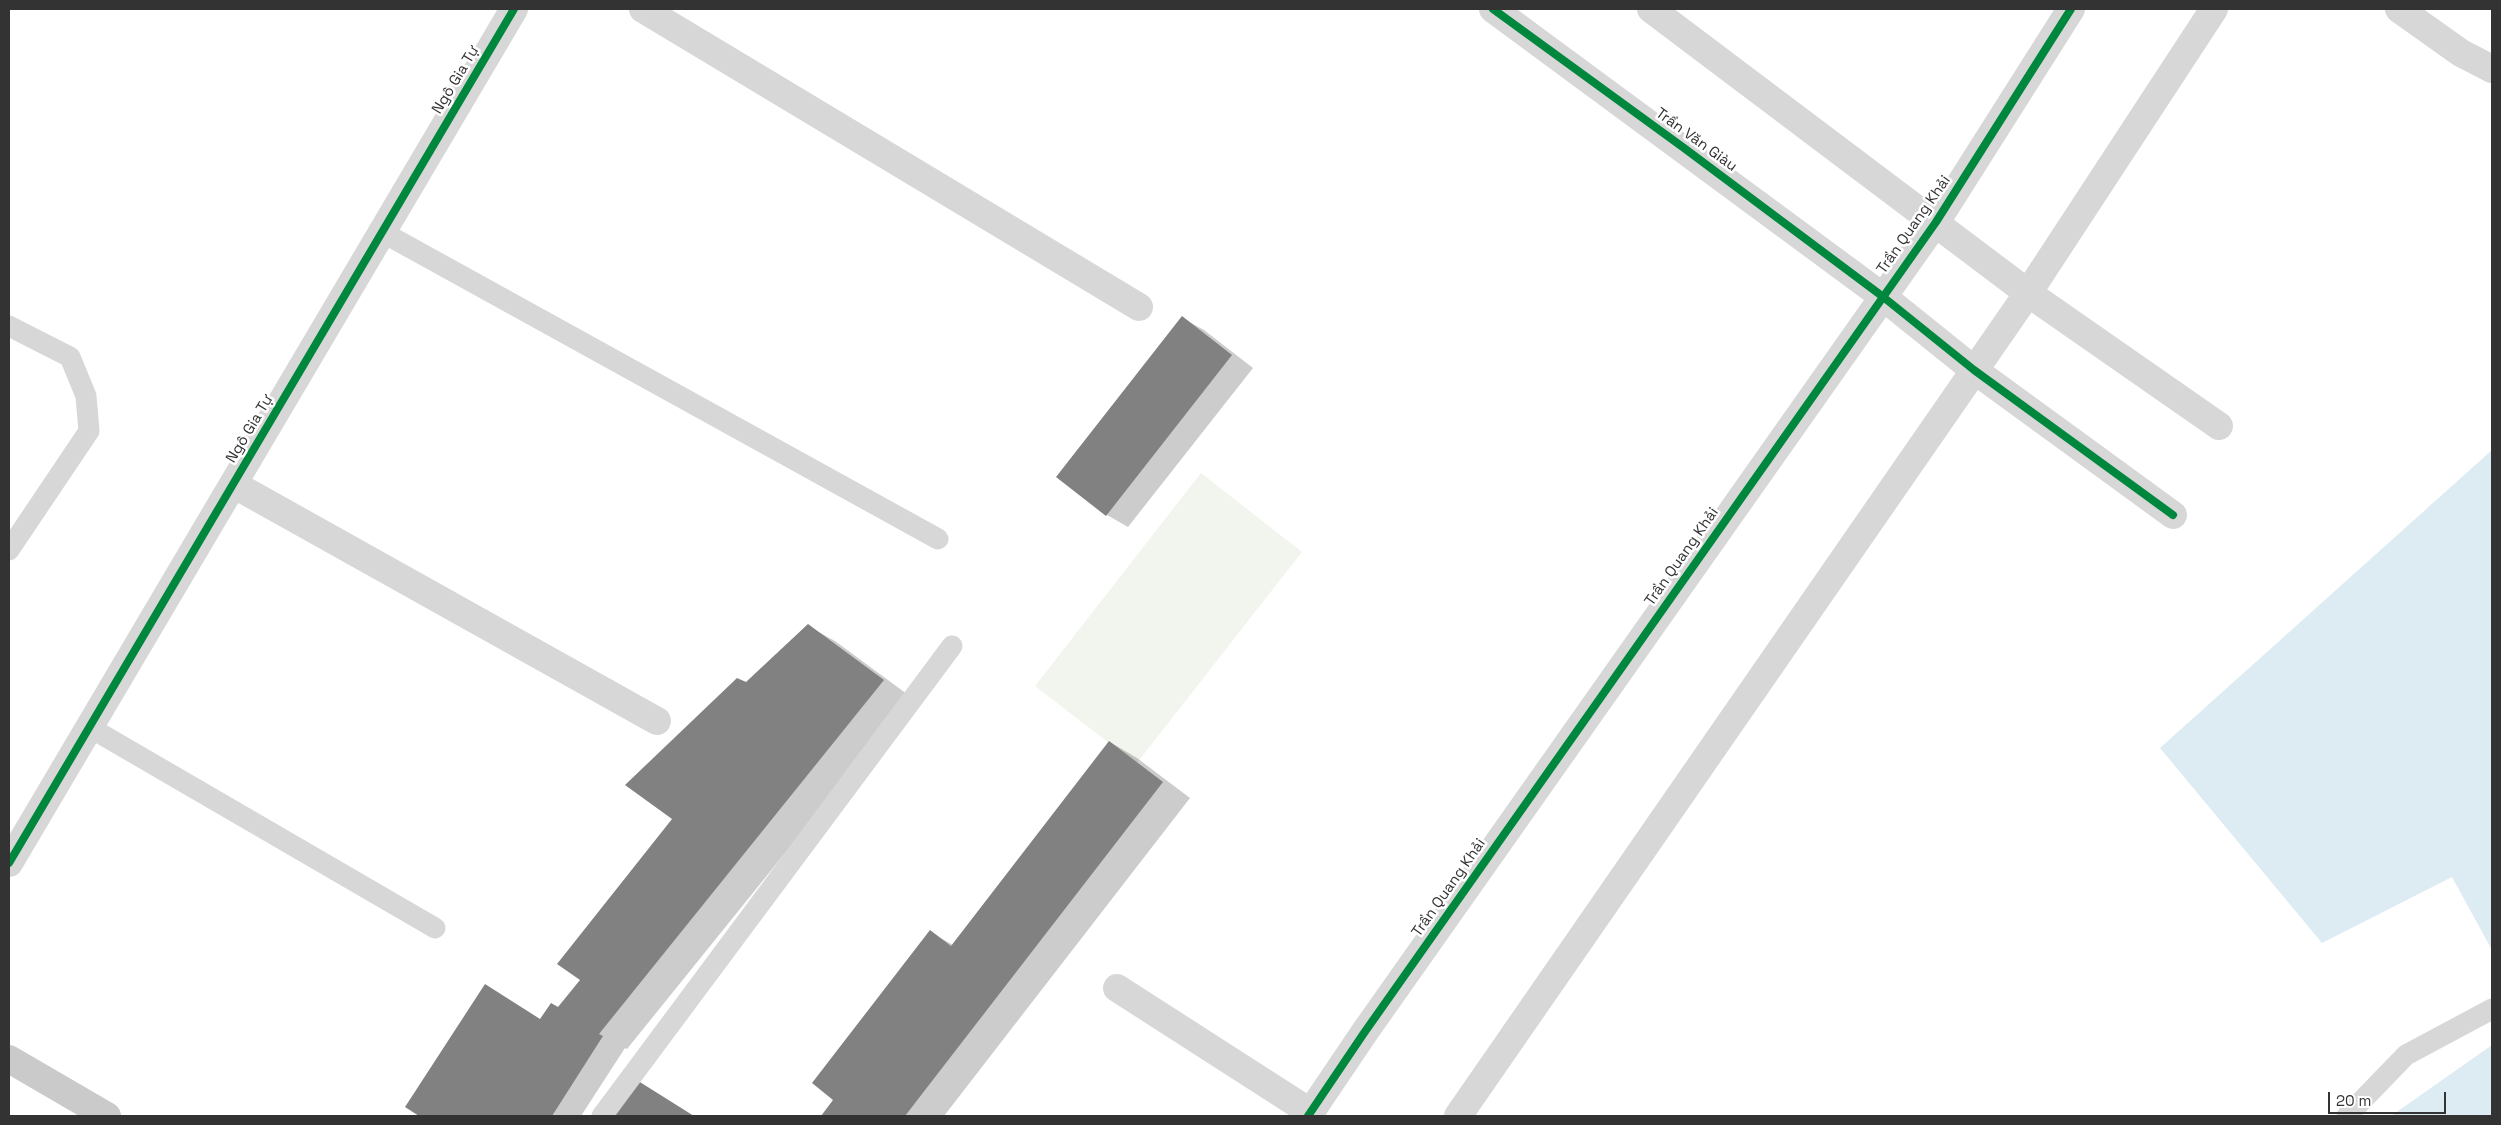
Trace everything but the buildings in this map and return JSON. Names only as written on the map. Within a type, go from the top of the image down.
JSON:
[{"type":"main road","points":[[9,1059],[107,1116]]},
{"type":"street","name":"Ngô Gia Tự","points":[[9,863],[514,9]]},
{"type":"street","points":[[643,9],[1139,307]]},
{"type":"street","name":"Trần Văn Giàu","points":[[1493,9],[1882,296],[1974,370],[2173,516]]},
{"type":"street","points":[[1651,9],[2028,293],[2219,426]]},
{"type":"street","name":"Trần Quang Khải","points":[[1312,1115],[1882,296],[1936,222],[2071,9]]},
{"type":"street","points":[[1458,1116],[2028,293],[2214,9]]},
{"type":"street","points":[[2399,9],[2460,53],[2492,69]]},
{"type":"street","points":[[233,484],[657,720]]},
{"type":"street","points":[[1117,988],[1312,1115]]},
{"type":"lane","points":[[382,232],[938,539]]},
{"type":"lane","points":[[9,326],[70,357],[86,396],[89,431],[9,550]]},
{"type":"lane","points":[[602,1116],[952,646]]},
{"type":"lane","points":[[89,727],[435,928]]},
{"type":"lane","points":[[2347,1116],[2406,1055],[2492,1009]]},
{"type":"shaded area","points":[[2492,450],[2492,950],[2452,877],[2322,943],[2160,748]]},
{"type":"shaded area","points":[[1201,473],[1302,552],[1136,764],[1035,686]]},
{"type":"shaded area","points":[[2492,1045],[2492,1116],[2391,1116]]},
{"type":"cycle path","points":[[9,863],[514,9]]},
{"type":"cycle path","points":[[1493,9],[1684,148],[1882,296],[1974,370],[2173,515]]},
{"type":"cycle path","points":[[1308,1116],[1364,1033],[1936,222],[2071,9]]}]
